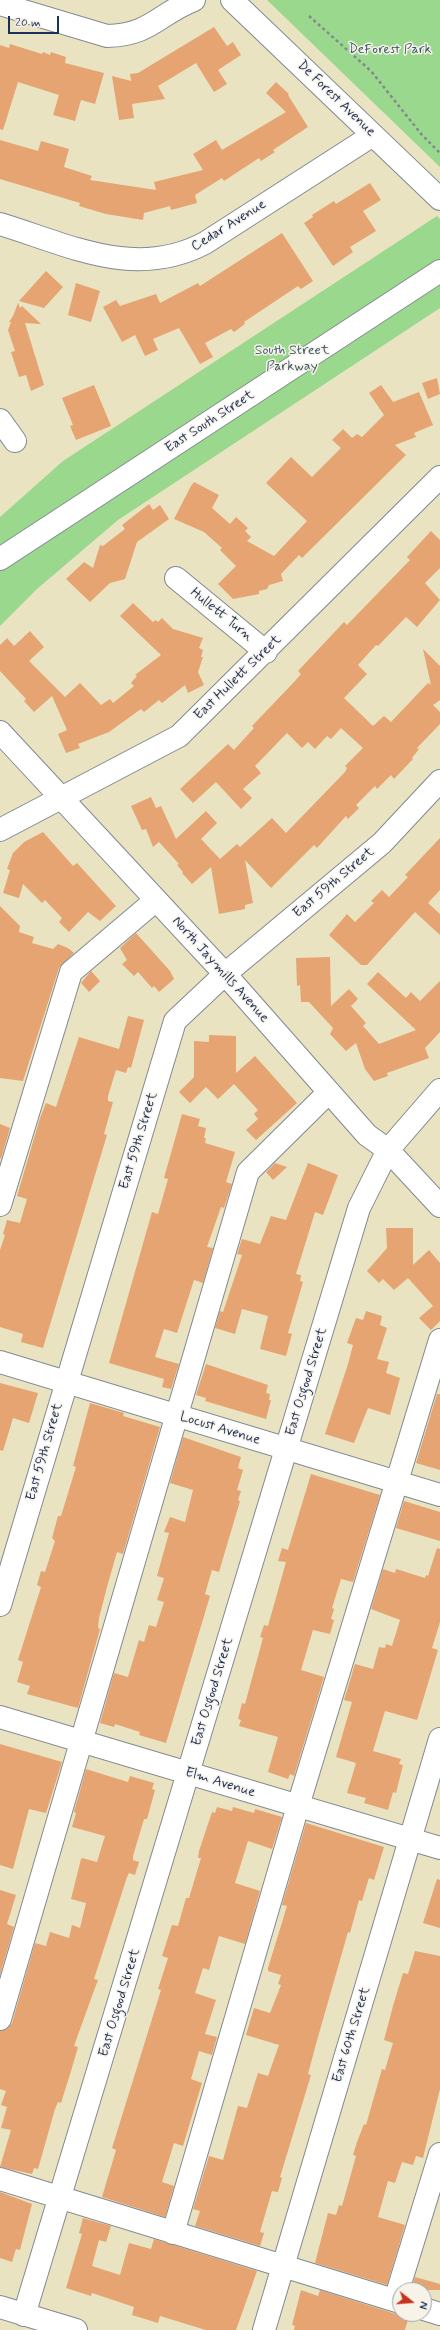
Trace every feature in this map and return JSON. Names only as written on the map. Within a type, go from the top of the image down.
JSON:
[{"type":"street","points":[[0,4],[107,36],[126,35],[142,30],[179,6],[194,0]]},
{"type":"street","name":"De Forest Avenue","points":[[232,0],[440,199]]},
{"type":"street","name":"Cedar Avenue","points":[[2,231],[106,257],[151,260],[169,257],[187,252],[205,243],[373,135]]},
{"type":"street","name":"East South Street","points":[[0,559],[440,271]]},
{"type":"street","points":[[0,420],[15,441]]},
{"type":"street","name":"East Hullett Street","points":[[0,830],[60,797],[179,736],[266,652],[440,477]]},
{"type":"street","name":"Hullett Turn","points":[[176,578],[266,652]]},
{"type":"street","name":"North Jaymills Avenue","points":[[0,732],[225,974],[367,1135],[388,1150],[440,1206]]},
{"type":"street","name":"East 59th Street","points":[[0,1604],[65,1382],[175,1021],[225,974],[382,842],[440,781]]},
{"type":"street","points":[[0,1205],[71,972],[156,900]]},
{"type":"street","name":"East Osgood Street","points":[[24,2315],[61,2198],[359,1208],[388,1150],[440,1090]]},
{"type":"street","points":[[0,2019],[178,1416],[248,1172],[329,1092]]},
{"type":"street","points":[[173,2233],[298,1806],[440,1340]]},
{"type":"street","name":"Locust Avenue","points":[[0,1362],[440,1495]]},
{"type":"street","name":"Elm Avenue","points":[[0,1717],[440,1848]]},
{"type":"street","name":"East 60th Street","points":[[264,2330],[440,1739]]},
{"type":"street","points":[[403,2282],[440,2154]]},
{"type":"street","points":[[0,2179],[392,2299]]},
{"type":"street","points":[[0,2307],[76,2330]]},
{"type":"path","points":[[309,16],[371,71],[422,135],[440,153]]},
{"type":"green space","name":"DeForest Park","points":[[267,0],[440,0],[440,167]]},
{"type":"green space","name":"South Street Parkway","points":[[437,216],[440,219],[440,308],[118,520],[37,589],[0,626],[0,517],[63,461]]},
{"type":"building","points":[[214,27],[227,46],[233,42],[241,55],[218,70],[227,84],[214,92],[196,63],[158,86],[165,99],[132,104],[134,118],[119,120],[112,76],[131,81],[130,74],[138,73]]},
{"type":"building","points":[[10,44],[42,54],[43,52],[50,55],[51,52],[66,57],[65,63],[104,73],[95,104],[81,100],[75,121],[53,115],[59,95],[18,82],[3,130],[0,129],[0,45],[9,48]]},
{"type":"building","points":[[276,82],[289,94],[288,95],[308,127],[273,150],[275,152],[261,161],[259,158],[224,181],[222,178],[195,195],[197,203],[171,210],[170,206],[144,213],[143,220],[106,214],[79,206],[80,203],[0,179],[0,140],[38,151],[41,141],[69,149],[64,167],[92,176],[90,180],[156,190],[154,182],[203,170],[193,154],[216,140],[222,150],[286,112],[266,93]]},
{"type":"building","points":[[370,183],[381,200],[363,211],[376,231],[350,247],[353,252],[333,266],[304,223],[313,217],[312,215],[334,201],[336,204]]},
{"type":"building","points":[[282,233],[313,281],[301,289],[298,286],[244,322],[245,324],[234,332],[231,329],[205,343],[213,357],[200,364],[179,328],[153,339],[158,350],[145,356],[135,335],[122,342],[103,307],[116,300],[120,306],[156,294],[160,303],[198,283],[200,286]]},
{"type":"building","points":[[46,271],[63,287],[44,308],[19,301]]},
{"type":"building","points":[[76,283],[100,291],[91,322],[68,315]]},
{"type":"building","points":[[18,303],[20,308],[22,306],[41,324],[25,323],[44,385],[31,391],[26,375],[19,377],[11,352],[15,351],[8,330],[11,322],[9,322]]},
{"type":"building","points":[[437,378],[440,394],[428,399],[422,383]]},
{"type":"building","points":[[94,385],[111,426],[76,440],[70,426],[73,425],[62,398]]},
{"type":"building","points":[[381,385],[393,402],[419,392],[433,425],[414,433],[416,437],[395,445],[406,455],[302,558],[299,555],[281,574],[283,581],[269,585],[267,589],[259,591],[259,594],[233,599],[218,584],[236,566],[220,550],[222,548],[204,532],[174,519],[191,486],[194,482],[219,495],[212,508],[230,524],[236,517],[248,528],[245,531],[251,537],[247,541],[274,556],[307,521],[266,483],[291,457],[312,477],[341,448],[332,440],[343,429],[352,438],[357,434],[362,437],[384,415],[369,393]]},
{"type":"building","points":[[149,504],[153,510],[160,505],[169,519],[137,542],[125,579],[110,583],[90,602],[66,579],[84,562],[93,568],[100,545],[103,546],[125,529],[122,525]]},
{"type":"building","points":[[431,531],[440,540],[440,568],[425,583],[440,600],[417,627],[406,617],[378,646],[376,645],[358,665],[367,674],[344,698],[373,726],[384,716],[391,722],[428,683],[431,685],[423,649],[440,666],[440,700],[433,705],[440,712],[440,724],[417,748],[419,749],[412,758],[413,759],[394,779],[391,775],[377,789],[375,786],[356,805],[359,808],[348,819],[346,816],[317,848],[314,845],[271,888],[245,860],[253,903],[245,905],[245,909],[219,914],[211,867],[192,884],[182,873],[183,872],[177,865],[179,864],[159,842],[153,847],[146,829],[142,830],[131,806],[151,797],[156,808],[161,806],[176,839],[206,811],[217,823],[201,839],[220,859],[237,844],[240,847],[272,818],[286,833],[345,772],[347,768],[345,766],[363,748],[341,728],[331,739],[327,736],[315,749],[308,742],[302,748],[287,733],[255,766],[261,773],[243,789],[252,798],[241,809],[216,782],[193,803],[180,789],[228,744],[234,750],[254,728],[252,726],[301,674],[298,671],[344,622],[347,625],[410,560],[407,557]]},
{"type":"building","points":[[133,603],[153,622],[156,620],[158,622],[162,618],[173,629],[203,638],[199,648],[203,650],[201,657],[203,657],[198,672],[204,685],[188,693],[185,685],[162,703],[159,700],[144,712],[141,709],[109,732],[78,744],[80,748],[66,753],[58,734],[67,730],[52,696],[34,712],[24,701],[26,699],[0,671],[0,645],[7,638],[14,646],[30,631],[44,647],[29,661],[65,697],[80,683],[101,705],[110,699],[113,703],[134,686],[131,683],[137,676],[135,675],[161,655],[120,616]]},
{"type":"building","points":[[43,832],[73,866],[77,863],[116,906],[100,921],[88,912],[69,932],[59,922],[62,918],[45,900],[42,903],[23,884],[19,898],[3,893],[10,870],[7,869],[13,853],[24,842]]},
{"type":"building","points":[[440,838],[440,890],[428,903],[440,914],[440,935],[415,912],[367,965],[361,965],[329,935],[347,914],[355,922],[374,903],[371,901],[382,890],[389,897],[408,877],[405,875]]},
{"type":"building","points":[[0,906],[20,926],[19,932],[34,937],[32,943],[53,949],[58,944],[68,948],[74,953],[59,968],[23,1081],[0,1078]]},
{"type":"building","points":[[136,933],[170,971],[174,979],[159,992],[154,986],[152,988],[138,972],[134,976],[122,964],[127,960],[120,948]]},
{"type":"building","points":[[330,957],[331,1006],[349,989],[358,999],[351,1006],[366,1023],[363,1026],[379,1044],[416,1030],[367,984],[378,972],[406,998],[411,992],[420,1001],[440,981],[440,1032],[425,1048],[429,1058],[387,1073],[388,1076],[374,1081],[365,1069],[356,1043],[346,1051],[330,1034],[333,1028],[309,1002],[301,1002],[300,985],[297,986],[296,958]]},
{"type":"building","points":[[91,971],[100,981],[89,992],[81,983]]},
{"type":"building","points":[[128,1016],[144,1020],[131,1068],[128,1067],[126,1073],[116,1070],[108,1096],[108,1101],[113,1102],[104,1134],[107,1135],[43,1348],[21,1342],[23,1334],[0,1327],[0,1250],[5,1235],[3,1234],[7,1220],[20,1223],[27,1199],[17,1196],[40,1118],[46,1103],[56,1107],[79,1037],[119,1049]]},
{"type":"building","points":[[209,1035],[236,1036],[236,1073],[255,1056],[297,1103],[256,1140],[246,1130],[258,1119],[254,1114],[258,1110],[234,1084],[218,1099],[206,1087],[190,1103],[179,1092],[194,1077],[194,1041],[209,1042]]},
{"type":"building","points":[[182,1114],[200,1119],[198,1126],[206,1128],[204,1138],[206,1138],[205,1143],[235,1152],[226,1182],[232,1184],[224,1208],[221,1207],[207,1247],[213,1248],[203,1283],[194,1280],[177,1333],[164,1329],[155,1357],[179,1364],[171,1389],[162,1387],[164,1379],[109,1363],[152,1212],[158,1214],[168,1179],[164,1178]]},
{"type":"building","points":[[0,1124],[10,1128],[1,1159],[0,1158]]},
{"type":"building","points":[[275,1163],[287,1167],[273,1180],[266,1172]]},
{"type":"building","points":[[308,1163],[338,1175],[323,1215],[315,1212],[296,1274],[301,1275],[300,1281],[303,1282],[288,1333],[292,1334],[286,1356],[260,1349],[268,1316],[242,1309],[235,1334],[215,1328],[220,1311],[223,1312],[242,1255],[237,1254],[242,1239],[260,1244],[271,1216],[286,1220]]},
{"type":"building","points":[[386,1228],[413,1228],[413,1265],[429,1250],[440,1263],[440,1321],[431,1330],[419,1318],[433,1306],[408,1278],[394,1290],[383,1279],[379,1283],[367,1271],[387,1248]]},
{"type":"building","points":[[366,1311],[382,1316],[380,1325],[387,1328],[377,1359],[389,1362],[386,1373],[400,1378],[390,1415],[368,1408],[354,1443],[325,1434],[353,1345],[347,1343],[356,1318],[363,1320]]},
{"type":"building","points":[[206,1364],[268,1385],[266,1393],[270,1394],[269,1400],[271,1400],[266,1419],[205,1401],[206,1398],[196,1395]]},
{"type":"building","points":[[0,1383],[38,1393],[29,1423],[13,1418],[3,1451],[0,1450]]},
{"type":"building","points":[[437,1394],[440,1394],[440,1470],[416,1463]]},
{"type":"building","points":[[90,1403],[124,1413],[123,1416],[160,1427],[123,1554],[117,1552],[99,1618],[98,1628],[100,1629],[78,1708],[27,1694],[30,1686],[17,1682],[23,1662],[18,1660],[41,1587],[37,1585],[41,1571],[45,1572],[55,1541],[52,1538],[58,1516],[61,1516],[76,1467],[73,1466]]},
{"type":"building","points":[[183,1437],[241,1457],[238,1468],[243,1470],[237,1490],[241,1491],[238,1500],[240,1501],[219,1572],[212,1570],[205,1594],[210,1596],[166,1743],[139,1735],[140,1732],[115,1724],[114,1727],[100,1723],[114,1673],[128,1677],[139,1640],[144,1642],[149,1625],[156,1627],[164,1602],[157,1600],[164,1578],[157,1576],[169,1533],[164,1532],[170,1517],[185,1522],[193,1490],[170,1483]]},
{"type":"building","points":[[311,1474],[380,1495],[353,1582],[341,1579],[332,1608],[334,1609],[331,1619],[334,1620],[330,1634],[313,1630],[301,1670],[324,1677],[294,1776],[290,1774],[288,1779],[268,1772],[278,1737],[239,1726],[241,1720],[238,1719],[242,1703],[245,1704],[263,1638],[260,1637],[264,1625],[268,1626],[286,1562],[278,1561],[282,1548],[288,1550]]},
{"type":"building","points":[[404,1501],[440,1512],[440,1541],[396,1528]]},
{"type":"building","points":[[437,1548],[440,1549],[440,1622],[432,1648],[438,1650],[417,1720],[385,1711],[373,1751],[401,1759],[399,1764],[403,1765],[396,1793],[393,1792],[388,1810],[364,1803],[366,1798],[347,1793],[356,1763],[336,1757],[352,1702],[344,1700],[355,1664],[373,1669],[379,1647],[385,1648],[386,1644],[392,1646],[400,1620],[371,1609],[383,1569],[395,1573],[396,1569],[425,1578],[426,1575],[428,1576]]},
{"type":"building","points":[[0,1744],[62,1762],[46,1813],[29,1809],[13,1869],[0,1865]]},
{"type":"building","points":[[86,1769],[128,1782],[130,1776],[154,1783],[152,1789],[155,1790],[147,1819],[144,1819],[133,1856],[133,1860],[139,1862],[135,1875],[129,1873],[127,1877],[94,1979],[98,1980],[74,2046],[78,2047],[61,2103],[58,2102],[55,2109],[38,2169],[34,2168],[32,2174],[0,2167],[11,2130],[1,2128],[7,2107],[1,2105],[6,2091],[0,2089],[0,2031],[8,2028],[12,2023],[35,1943],[46,1946],[50,1932],[69,1938],[72,1925],[80,1928],[86,1903],[71,1899],[81,1859],[97,1862],[105,1836],[72,1827],[76,1813],[74,1812]]},
{"type":"building","points":[[217,1807],[232,1811],[233,1807],[254,1813],[255,1809],[282,1817],[272,1849],[248,1841],[235,1883],[260,1891],[245,1944],[219,1936],[209,1970],[203,1968],[195,1993],[216,2000],[205,2034],[217,2037],[212,2055],[199,2051],[191,2079],[202,2083],[183,2146],[174,2143],[162,2182],[174,2186],[165,2217],[102,2197],[116,2150],[112,2148],[161,1990],[158,1989],[168,1958],[162,1956],[172,1925],[178,1926],[186,1898],[189,1898],[201,1858],[198,1858],[199,1851],[212,1812],[215,1813]]},
{"type":"building","points":[[306,1823],[384,1847],[374,1880],[369,1878],[362,1901],[359,1900],[350,1933],[348,1932],[308,2074],[311,2075],[280,2177],[282,2178],[278,2192],[272,2191],[260,2232],[264,2233],[260,2246],[195,2226],[200,2211],[193,2209],[209,2156],[223,2160],[238,2106],[247,2108],[258,2073],[268,2076],[279,2045],[246,2035],[254,2008],[270,2013],[281,1985],[278,1984],[281,1975],[268,1971],[268,1968],[287,1906],[282,1905]]},
{"type":"building","points":[[437,1879],[440,1880],[440,1928],[423,1923]]},
{"type":"building","points":[[0,1890],[16,1895],[7,1924],[14,1927],[0,1975]]},
{"type":"building","points":[[415,1951],[440,1956],[440,2089],[423,2158],[416,2156],[413,2165],[402,2162],[395,2183],[388,2181],[378,2217],[405,2225],[387,2285],[315,2263],[328,2213],[336,2215],[339,2205],[342,2206],[356,2156],[353,2155],[357,2142],[364,2124],[366,2125],[382,2069],[385,2070],[393,2043],[384,2040],[393,2006],[403,1973],[408,1974]]},
{"type":"building","points":[[0,2192],[32,2204],[20,2250],[16,2249],[12,2262],[0,2258]]},
{"type":"building","points":[[83,2218],[111,2226],[106,2242],[99,2240],[92,2266],[120,2275],[129,2243],[151,2249],[154,2239],[257,2271],[236,2330],[206,2330],[160,2316],[158,2323],[132,2315],[134,2307],[92,2293],[91,2296],[66,2288],[82,2234],[79,2233]]},
{"type":"building","points":[[415,2277],[440,2284],[440,2290],[432,2290],[432,2282],[413,2282]]},
{"type":"building","points":[[301,2290],[318,2296],[320,2290],[392,2313],[392,2322],[407,2322],[405,2330],[294,2330],[295,2326],[292,2325]]}]
